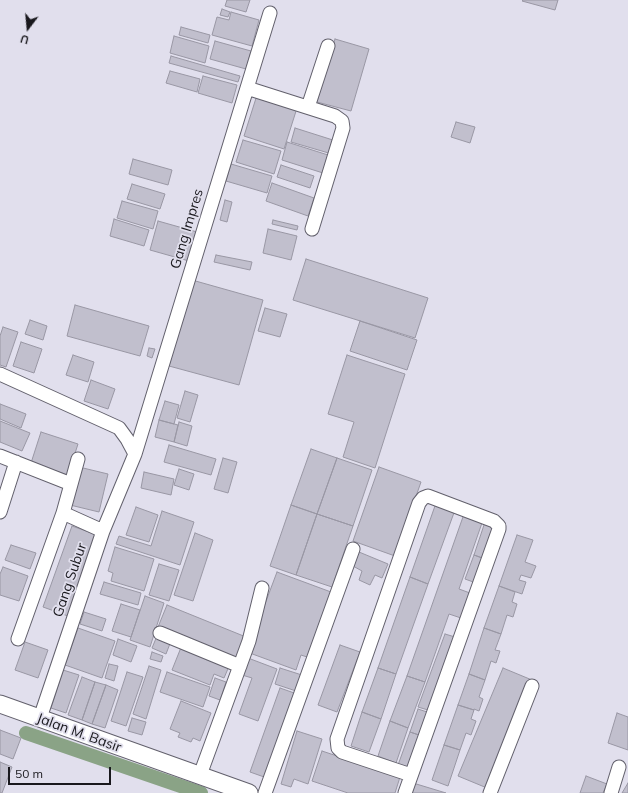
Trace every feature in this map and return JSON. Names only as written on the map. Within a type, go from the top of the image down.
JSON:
[{"type":"main road","name":"Jalan M. Basir","points":[[0,704],[249,793]]},
{"type":"street","name":"Gang Impres","points":[[135,454],[270,13]]},
{"type":"street","points":[[308,107],[328,46]]},
{"type":"street","points":[[247,88],[335,116],[340,118],[344,124],[312,230]]},
{"type":"street","points":[[0,374],[120,428],[135,454]]},
{"type":"street","name":"Gang Subur","points":[[40,718],[104,531],[135,454]]},
{"type":"street","points":[[0,456],[71,484]]},
{"type":"street","points":[[18,639],[63,513],[78,459]]},
{"type":"street","points":[[0,512],[5,478],[16,462]]},
{"type":"street","points":[[405,793],[499,529],[499,526],[494,521],[428,496],[423,498],[419,503],[337,739],[338,748],[342,752],[411,775]]},
{"type":"street","points":[[63,513],[104,531]]},
{"type":"street","points":[[264,793],[353,549]]},
{"type":"street","points":[[200,775],[253,627],[262,588]]},
{"type":"street","points":[[160,633],[240,666]]},
{"type":"street","points":[[490,793],[532,686]]},
{"type":"street","points":[[611,793],[619,767]]},
{"type":"building","points":[[227,0],[250,0],[246,12],[225,6]]},
{"type":"building","points":[[558,0],[555,10],[522,1]]},
{"type":"building","points":[[222,9],[230,12],[228,17],[220,15]]},
{"type":"building","points":[[231,12],[259,20],[252,46],[212,35],[217,17],[229,20]]},
{"type":"building","points":[[181,27],[210,35],[208,43],[179,35]]},
{"type":"building","points":[[174,36],[209,46],[205,63],[170,53]]},
{"type":"building","points":[[335,39],[369,49],[351,111],[317,102]]},
{"type":"building","points":[[215,41],[251,51],[246,69],[210,59]]},
{"type":"building","points":[[171,56],[240,76],[238,82],[169,63]]},
{"type":"building","points":[[170,71],[200,79],[197,92],[166,83]]},
{"type":"building","points":[[203,76],[237,85],[232,103],[198,93]]},
{"type":"building","points":[[257,95],[297,108],[284,149],[244,136]]},
{"type":"building","points":[[456,122],[475,127],[470,143],[451,137]]},
{"type":"building","points":[[295,128],[336,141],[332,154],[291,142]]},
{"type":"building","points":[[243,140],[281,151],[274,174],[236,162]]},
{"type":"building","points":[[287,142],[328,155],[323,173],[282,160]]},
{"type":"building","points":[[133,159],[172,170],[168,185],[129,174]]},
{"type":"building","points":[[231,164],[272,176],[267,193],[226,181]]},
{"type":"building","points":[[281,165],[314,176],[310,188],[277,177]]},
{"type":"building","points":[[272,183],[314,198],[308,216],[266,201]]},
{"type":"building","points":[[132,184],[165,194],[160,209],[127,199]]},
{"type":"building","points":[[225,200],[232,202],[227,222],[220,220]]},
{"type":"building","points":[[122,201],[158,211],[153,229],[117,218]]},
{"type":"building","points":[[114,219],[149,230],[144,246],[110,236]]},
{"type":"building","points":[[273,220],[298,226],[297,230],[272,224]]},
{"type":"building","points":[[158,221],[197,232],[189,261],[150,250]]},
{"type":"building","points":[[268,229],[297,236],[291,260],[263,253]]},
{"type":"building","points":[[216,255],[252,262],[250,270],[214,262]]},
{"type":"building","points":[[306,259],[428,298],[415,338],[293,300]]},
{"type":"building","points":[[192,280],[263,300],[239,385],[169,366]]},
{"type":"building","points":[[75,305],[149,326],[140,356],[67,336]]},
{"type":"building","points":[[265,308],[287,314],[280,337],[258,331]]},
{"type":"building","points":[[30,320],[47,326],[43,340],[25,334]]},
{"type":"building","points":[[360,321],[417,340],[407,370],[350,351]]},
{"type":"building","points":[[3,327],[18,332],[6,367],[0,365],[0,336]]},
{"type":"building","points":[[21,342],[42,349],[34,373],[13,366]]},
{"type":"building","points":[[149,348],[155,349],[152,358],[147,356]]},
{"type":"building","points":[[73,355],[94,362],[88,382],[66,375]]},
{"type":"building","points":[[347,355],[405,374],[375,468],[343,457],[354,422],[328,414]]},
{"type":"building","points":[[91,380],[115,389],[108,409],[84,401]]},
{"type":"building","points":[[185,391],[198,395],[190,422],[177,418]]},
{"type":"building","points":[[165,401],[179,405],[174,424],[159,420]]},
{"type":"building","points":[[0,404],[26,414],[21,428],[0,419]]},
{"type":"building","points":[[159,420],[178,425],[174,442],[155,437]]},
{"type":"building","points":[[0,421],[30,433],[22,451],[0,442]]},
{"type":"building","points":[[179,422],[192,426],[187,446],[174,442]]},
{"type":"building","points":[[41,432],[78,444],[68,475],[31,463]]},
{"type":"building","points":[[169,445],[216,459],[211,475],[164,462]]},
{"type":"building","points":[[311,449],[337,458],[317,514],[291,505]]},
{"type":"building","points":[[223,458],[237,462],[228,493],[214,489]]},
{"type":"building","points":[[337,458],[372,470],[353,526],[317,514]]},
{"type":"building","points":[[79,467],[108,474],[99,512],[70,505]]},
{"type":"building","points":[[379,467],[421,482],[395,556],[353,541]]},
{"type":"building","points":[[179,469],[194,474],[189,490],[174,485]]},
{"type":"building","points":[[144,472],[174,479],[171,495],[141,488]]},
{"type":"building","points":[[436,503],[455,510],[428,584],[410,577]]},
{"type":"building","points":[[291,505],[317,514],[296,575],[270,566]]},
{"type":"building","points":[[136,507],[158,515],[149,542],[126,535]]},
{"type":"building","points":[[162,511],[194,522],[180,565],[116,544],[119,536],[151,546]]},
{"type":"building","points":[[317,514],[353,526],[332,587],[296,575]]},
{"type":"building","points":[[464,514],[483,520],[459,589],[470,593],[461,618],[449,614],[425,682],[407,676]]},
{"type":"building","points":[[485,522],[496,526],[485,559],[474,555]]},
{"type":"building","points":[[72,526],[97,535],[68,616],[43,607]]},
{"type":"building","points":[[195,533],[213,540],[193,601],[174,595]]},
{"type":"building","points":[[517,535],[533,540],[525,562],[536,566],[531,578],[521,575],[519,580],[526,582],[522,594],[499,586]]},
{"type":"building","points":[[11,545],[36,553],[30,569],[5,560]]},
{"type":"building","points":[[115,547],[154,559],[144,591],[111,581],[113,573],[108,571]]},
{"type":"building","points":[[359,552],[388,564],[382,578],[375,575],[370,585],[359,580],[362,571],[353,566]]},
{"type":"building","points":[[474,555],[485,559],[476,583],[465,579]]},
{"type":"building","points":[[159,564],[179,570],[169,601],[149,595]]},
{"type":"building","points":[[3,567],[28,576],[19,601],[0,595],[0,574]]},
{"type":"building","points":[[277,572],[331,592],[307,657],[301,655],[296,670],[247,652]]},
{"type":"building","points":[[410,577],[428,584],[396,674],[378,668]]},
{"type":"building","points":[[104,582],[141,593],[138,605],[100,594]]},
{"type":"building","points":[[499,586],[515,592],[512,602],[517,604],[513,617],[507,615],[501,634],[484,628]]},
{"type":"building","points":[[145,596],[164,603],[150,647],[130,640]]},
{"type":"building","points":[[121,604],[140,610],[131,637],[112,631]]},
{"type":"building","points":[[167,605],[246,637],[236,660],[158,627]]},
{"type":"building","points":[[84,612],[106,619],[102,631],[80,624]]},
{"type":"building","points":[[78,628],[115,641],[102,678],[65,665]]},
{"type":"building","points":[[484,628],[501,634],[495,650],[500,651],[496,663],[491,661],[485,680],[469,674]]},
{"type":"building","points":[[445,634],[455,637],[428,710],[418,707]]},
{"type":"building","points":[[157,636],[171,641],[166,654],[152,648]]},
{"type":"building","points":[[118,639],[137,646],[131,662],[113,655]]},
{"type":"building","points":[[25,642],[48,650],[38,678],[15,670]]},
{"type":"building","points":[[182,645],[230,664],[224,678],[214,674],[210,685],[172,670]]},
{"type":"building","points":[[340,645],[360,652],[337,712],[318,705]]},
{"type":"building","points":[[152,652],[163,656],[161,662],[150,659]]},
{"type":"building","points":[[248,658],[277,669],[258,721],[239,714],[252,678],[242,675]]},
{"type":"building","points":[[109,664],[118,666],[114,681],[105,678]]},
{"type":"building","points":[[149,666],[161,670],[146,719],[133,714]]},
{"type":"building","points":[[280,668],[305,676],[299,692],[275,684]]},
{"type":"building","points":[[378,668],[396,674],[381,719],[362,712]]},
{"type":"building","points":[[503,668],[532,680],[487,788],[458,776]]},
{"type":"building","points":[[63,670],[79,675],[66,713],[51,708]]},
{"type":"building","points":[[127,672],[143,677],[126,726],[111,721]]},
{"type":"building","points":[[167,672],[210,687],[203,707],[160,692]]},
{"type":"building","points":[[469,674],[485,680],[479,697],[483,699],[479,711],[458,705]]},
{"type":"building","points":[[407,676],[425,682],[408,728],[390,721]]},
{"type":"building","points":[[82,677],[95,682],[82,720],[68,715]]},
{"type":"building","points":[[215,678],[226,682],[220,700],[209,696]]},
{"type":"building","points":[[95,682],[106,685],[92,724],[82,720]]},
{"type":"building","points":[[106,685],[118,690],[105,728],[92,724]]},
{"type":"building","points":[[280,688],[297,694],[267,778],[250,772]]},
{"type":"building","points":[[181,701],[211,713],[200,741],[193,738],[191,742],[178,737],[180,733],[170,729]]},
{"type":"building","points":[[458,705],[474,710],[471,719],[476,721],[471,735],[466,733],[460,750],[444,745]]},
{"type":"building","points":[[418,709],[427,712],[419,735],[410,732]]},
{"type":"building","points":[[362,712],[381,719],[369,752],[351,746]]},
{"type":"building","points":[[617,713],[628,717],[628,750],[608,743]]},
{"type":"building","points":[[132,718],[146,722],[142,735],[128,731]]},
{"type":"building","points":[[390,721],[408,728],[396,763],[378,756]]},
{"type":"building","points":[[0,730],[21,738],[13,759],[0,754]]},
{"type":"building","points":[[297,731],[322,739],[308,784],[294,779],[291,787],[281,784]]},
{"type":"building","points":[[410,732],[419,735],[407,768],[398,765]]},
{"type":"building","points":[[444,745],[460,750],[448,786],[432,780]]},
{"type":"building","points":[[322,751],[400,777],[395,793],[348,793],[312,781]]},
{"type":"building","points":[[0,762],[12,767],[2,793],[0,793]]},
{"type":"building","points":[[586,776],[607,784],[603,793],[580,793]]},
{"type":"building","points":[[413,783],[446,793],[410,793]]},
{"type":"building","points":[[628,783],[628,793],[622,793]]},
{"type":"waterway","points":[[26,733],[201,793]]}]
